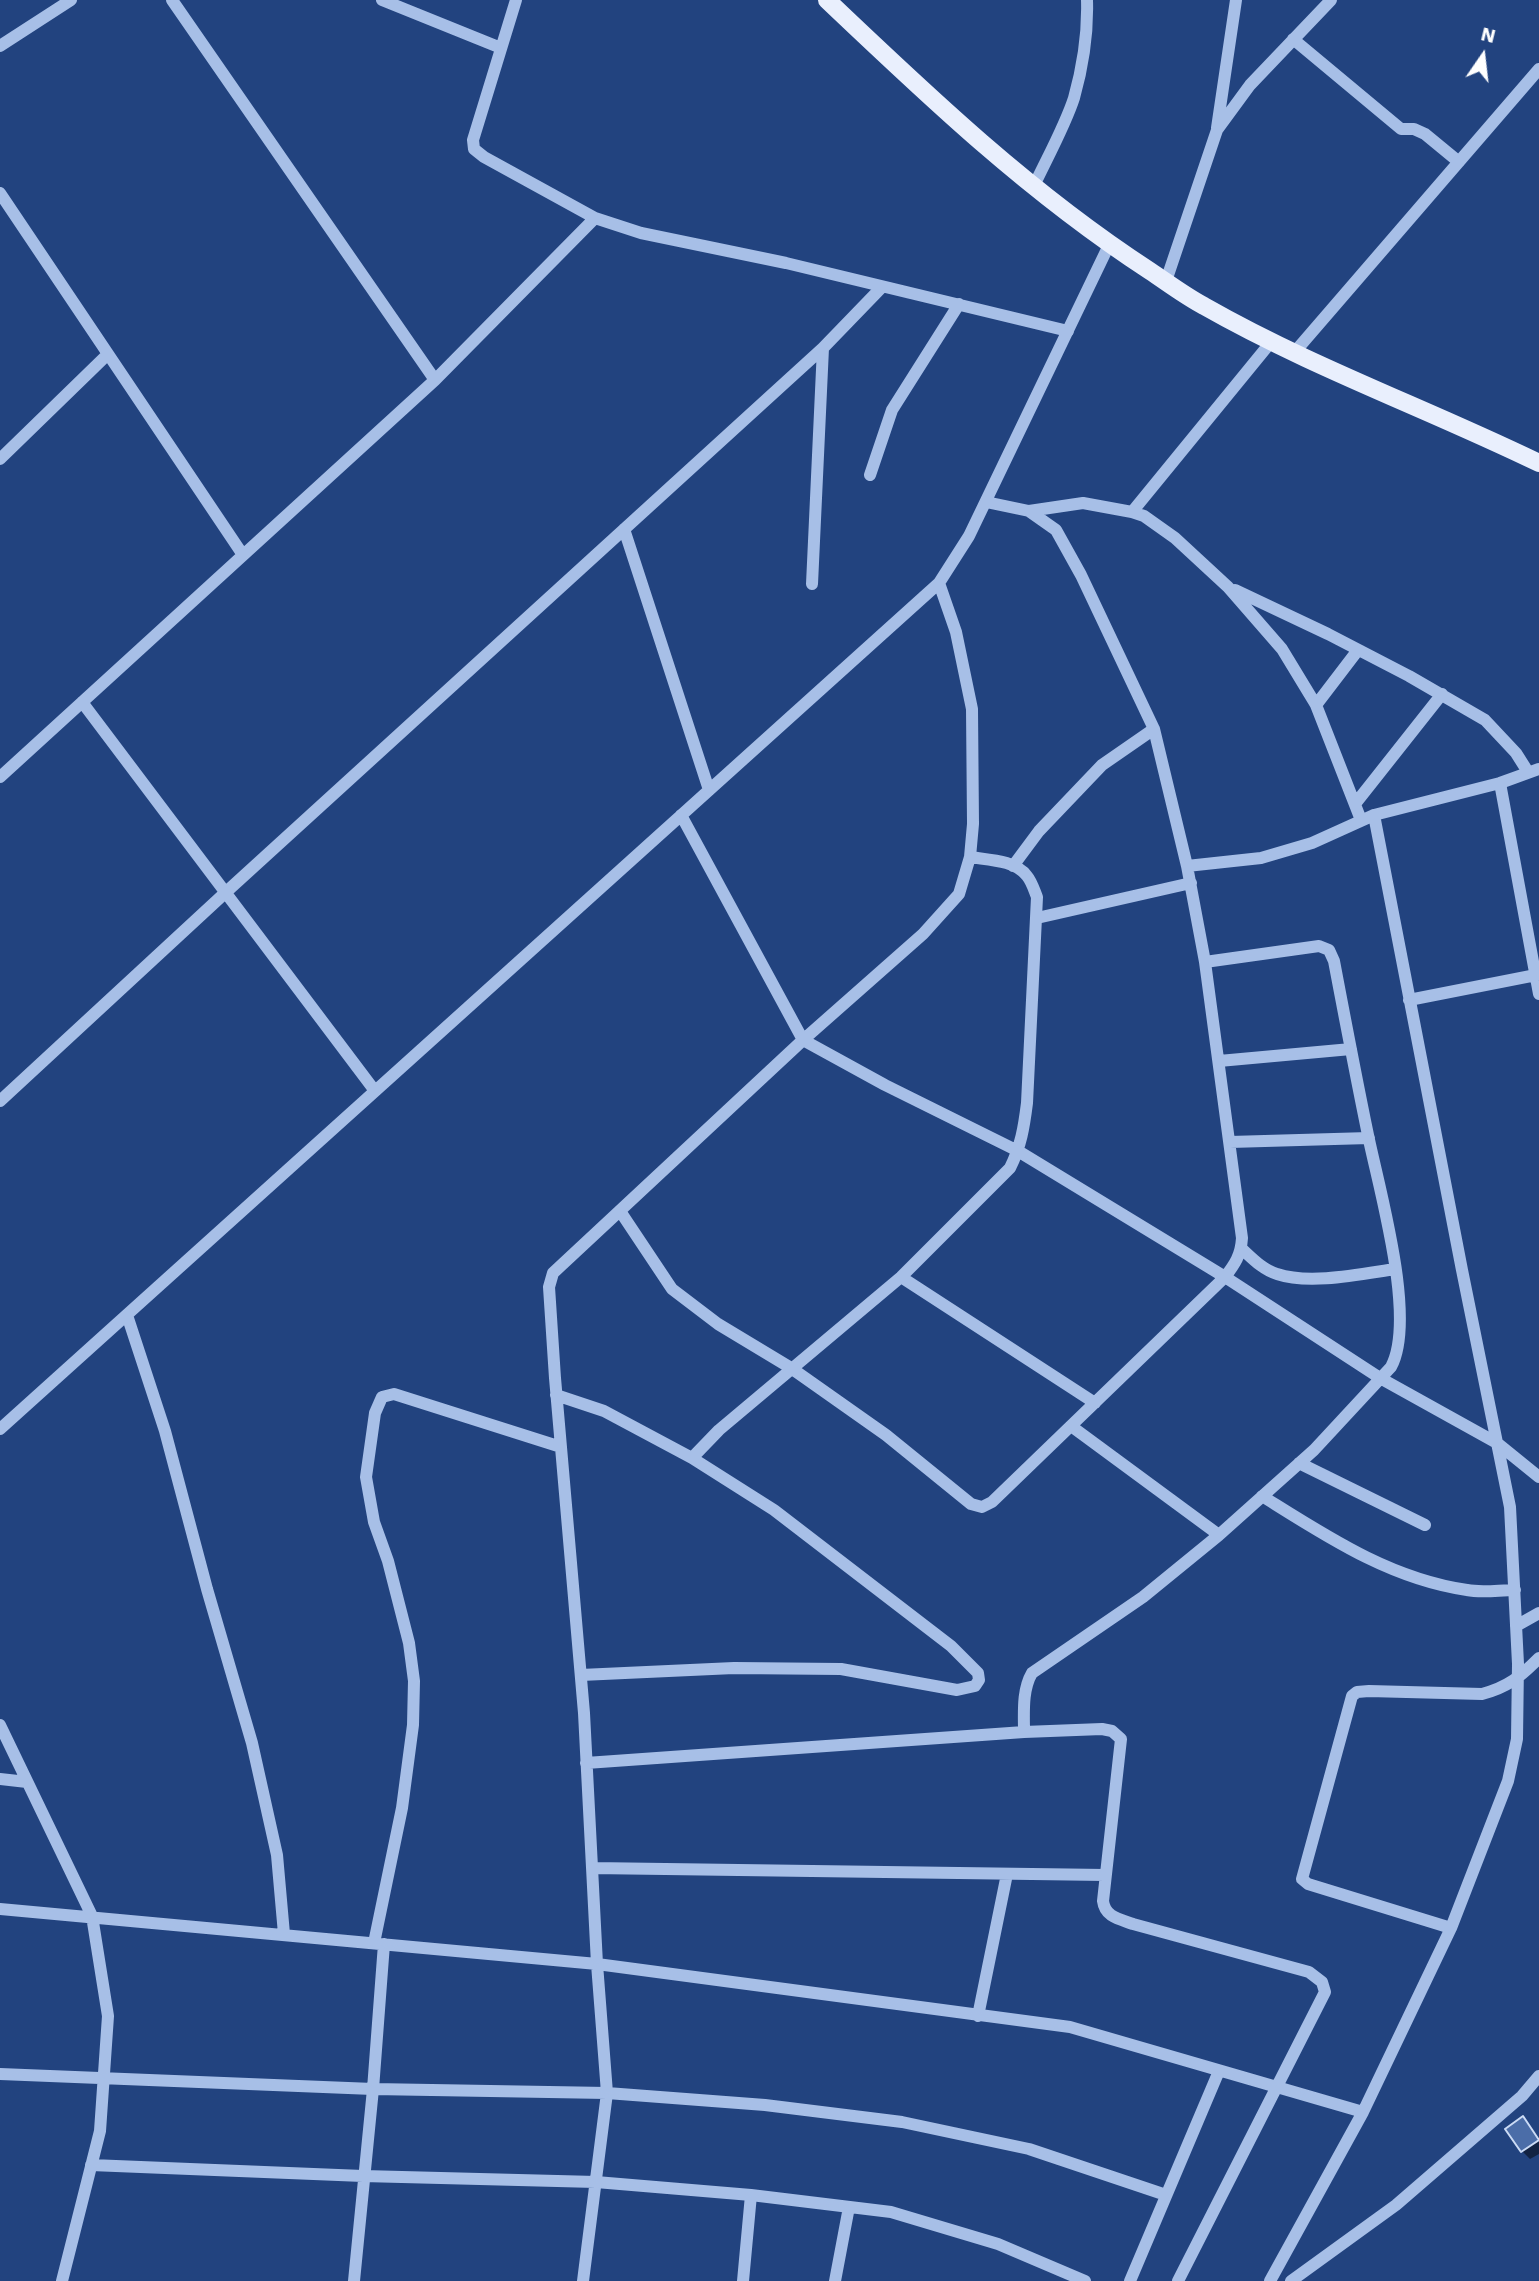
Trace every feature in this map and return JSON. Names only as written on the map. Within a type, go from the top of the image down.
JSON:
[{"type":"main road","points":[[827,0],[927,95],[1033,188],[1110,245],[1202,305],[1293,354],[1539,463]]},
{"type":"street","points":[[0,46],[71,0]]},
{"type":"street","points":[[172,0],[435,380]]},
{"type":"street","points":[[382,0],[501,48]]},
{"type":"street","points":[[516,0],[473,140],[474,149],[595,218],[641,233],[786,264],[1068,331]]},
{"type":"street","points":[[1033,188],[1073,99],[1083,56],[1088,19],[1087,0]]},
{"type":"street","points":[[1166,281],[1217,130],[1236,0]]},
{"type":"street","points":[[1217,130],[1250,85],[1331,0]]},
{"type":"street","points":[[1293,40],[1401,129],[1424,134],[1459,162]]},
{"type":"street","points":[[1293,354],[1539,69]]},
{"type":"street","points":[[0,193],[243,555]]},
{"type":"street","points":[[0,777],[435,380],[595,218]]},
{"type":"street","points":[[0,1429],[939,583],[969,536],[1110,245]]},
{"type":"street","points":[[0,1101],[823,348],[881,288]]},
{"type":"street","points":[[870,475],[892,410],[959,304]]},
{"type":"street","points":[[1132,512],[1271,342]]},
{"type":"street","points":[[812,584],[823,348]]},
{"type":"street","points":[[0,459],[108,354]]},
{"type":"street","points":[[986,502],[1029,511],[1083,503],[1132,512],[1144,516],[1175,538],[1228,587],[1282,649],[1316,705],[1361,820]]},
{"type":"street","points":[[620,1210],[672,1289],[718,1324],[791,1368],[886,1434],[971,1504],[982,1507],[992,1502],[1095,1404],[1237,1263],[1242,1249],[1242,1238],[1205,962],[1191,883],[1154,729],[1082,575],[1056,530],[1029,511]]},
{"type":"street","points":[[624,529],[709,790]]},
{"type":"street","points":[[583,2281],[607,2093],[581,1675],[549,1287],[552,1273],[803,1040],[923,934],[958,894],[970,857],[973,824],[972,709],[956,632],[939,583]]},
{"type":"street","points":[[1187,866],[1261,858],[1311,843],[1374,815],[1500,783],[1534,770],[1485,720],[1358,650],[1228,587]]},
{"type":"street","points":[[1316,705],[1358,650]]},
{"type":"street","points":[[1355,804],[1441,694]]},
{"type":"street","points":[[82,702],[375,1091]]},
{"type":"street","points":[[1013,866],[1038,831],[1101,765],[1154,729]]},
{"type":"street","points":[[1500,783],[1539,995]]},
{"type":"street","points":[[681,815],[803,1040],[1018,1151],[1225,1277],[1380,1378],[1497,1443],[1539,1477]]},
{"type":"street","points":[[1270,2281],[1363,2112],[1451,1928],[1508,1780],[1517,1739],[1518,1664],[1510,1507],[1374,815]]},
{"type":"street","points":[[695,1455],[719,1430],[901,1277],[1010,1167],[1018,1151],[1023,1136],[1027,1103],[1037,897],[1027,876],[1013,866],[970,857]]},
{"type":"street","points":[[1037,918],[1191,883]]},
{"type":"street","points":[[1024,1732],[1027,1681],[1032,1673],[1143,1597],[1219,1535],[1299,1463],[1391,1367],[1398,1355],[1400,1334],[1394,1249],[1334,961],[1329,950],[1319,946],[1205,962]]},
{"type":"street","points":[[1409,1000],[1536,975]]},
{"type":"street","points":[[1219,1061],[1351,1049]]},
{"type":"street","points":[[1230,1142],[1369,1138]]},
{"type":"street","points":[[1242,1249],[1262,1267],[1277,1275],[1302,1278],[1344,1276],[1395,1269]]},
{"type":"street","points":[[901,1277],[1095,1404]]},
{"type":"street","points":[[127,1315],[165,1431],[252,1743],[277,1855],[284,1934]]},
{"type":"street","points":[[354,2281],[373,2090],[379,1943],[413,1725],[414,1681],[409,1643],[388,1561],[374,1522],[366,1477],[375,1413],[382,1397],[394,1394],[561,1447]]},
{"type":"street","points":[[556,1395],[604,1411],[695,1455],[774,1510],[951,1646],[978,1673],[979,1680],[975,1686],[957,1689],[841,1669],[734,1668],[581,1675]]},
{"type":"street","points":[[1071,1426],[1219,1535]]},
{"type":"street","points":[[1299,1463],[1425,1525]]},
{"type":"street","points":[[1262,1496],[1353,1552],[1410,1577],[1468,1591],[1515,1590]]},
{"type":"street","points":[[1517,1631],[1539,1613]]},
{"type":"street","points":[[1451,1928],[1308,1884],[1302,1879],[1352,1696],[1357,1692],[1369,1691],[1482,1694],[1518,1678],[1539,1658]]},
{"type":"street","points":[[0,1725],[92,1916],[108,2016],[100,2131],[62,2281]]},
{"type":"street","points":[[586,1763],[1024,1732],[1102,1729],[1112,1731],[1121,1739],[1105,1875],[1104,1910],[1133,1924],[1309,1972],[1322,1982],[1325,1992],[1178,2281]]},
{"type":"street","points":[[0,1779],[27,1782]]},
{"type":"street","points":[[592,1868],[1105,1875]]},
{"type":"street","points":[[978,2016],[1007,1874]]},
{"type":"street","points":[[0,1909],[597,1964],[1070,2027],[1363,2112]]},
{"type":"street","points":[[1130,2281],[1219,2071]]},
{"type":"street","points":[[0,2074],[373,2090],[607,2093],[765,2105],[902,2122],[1029,2149],[1166,2195]]},
{"type":"street","points":[[1291,2281],[1305,2277],[1396,2205],[1522,2096],[1539,2076]]},
{"type":"street","points":[[91,2165],[596,2182],[849,2207],[891,2212],[998,2245],[1085,2281]]},
{"type":"street","points":[[743,2281],[751,2196]]},
{"type":"street","points":[[835,2281],[849,2207]]},
{"type":"building","points":[[1523,2116],[1539,2140],[1521,2152],[1505,2129]]}]
